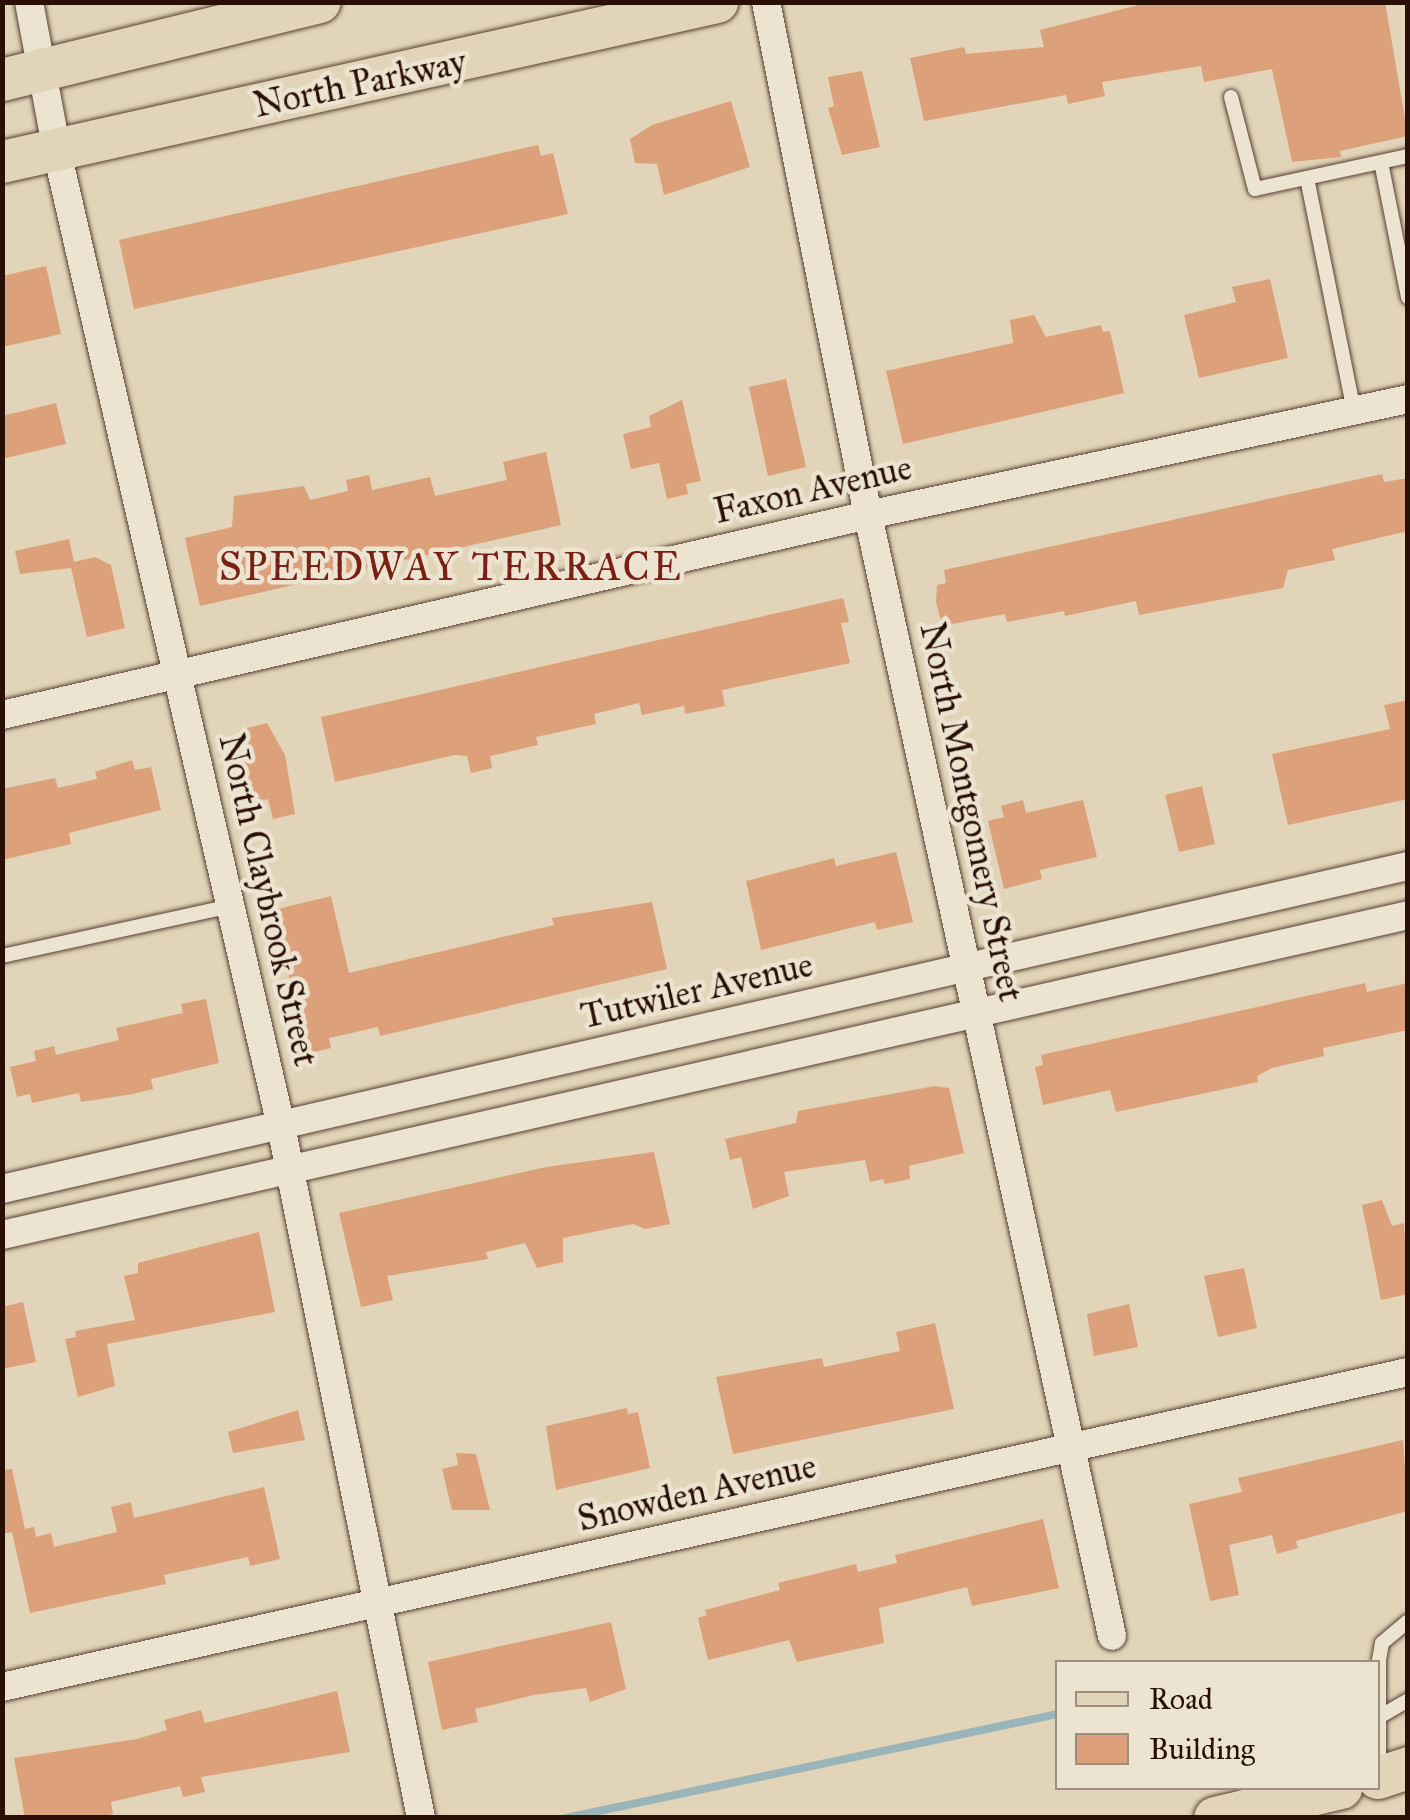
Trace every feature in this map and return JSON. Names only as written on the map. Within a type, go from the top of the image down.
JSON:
[{"type":"main road","points":[[16,74],[320,2]]},
{"type":"main road","name":"North Parkway","points":[[2,165],[717,2]]},
{"type":"main road","points":[[1215,1818],[1275,1811],[1339,1790]]},
{"type":"street","name":"North Claybrook Street","points":[[29,2],[16,74],[57,152],[282,1126],[422,1818]]},
{"type":"street","name":"North Montgomery Street","points":[[766,2],[868,515],[1112,1636]]},
{"type":"street","name":"Faxon Avenue","points":[[2,715],[868,515],[1408,399]]},
{"type":"street","name":"Tutwiler Avenue","points":[[2,1189],[1408,866]]},
{"type":"street","points":[[2,1235],[1408,914]]},
{"type":"street","name":"Snowden Avenue","points":[[2,1687],[1408,1372]]},
{"type":"lane","points":[[1231,97],[1255,190],[1408,156]]},
{"type":"lane","points":[[1381,162],[1408,296]]},
{"type":"lane","points":[[1307,178],[1354,411]]},
{"type":"lane","points":[[2,956],[231,906]]},
{"type":"lane","points":[[1380,1693],[1382,1643],[1408,1621]]},
{"type":"lane","points":[[1380,1717],[1408,1700]]},
{"type":"building","points":[[1150,2],[1385,2],[1408,136],[1340,151],[1341,157],[1292,162],[1272,69],[1204,82],[1201,66],[1102,82],[1105,96],[1068,104],[1066,95],[924,121],[910,58],[964,47],[966,54],[1044,47],[1040,30]]},
{"type":"building","points":[[862,71],[880,147],[842,155],[828,108],[834,106],[828,77]]},
{"type":"building","points":[[731,101],[750,167],[664,195],[657,164],[635,163],[630,139],[652,125]]},
{"type":"building","points":[[538,145],[541,156],[553,153],[568,214],[134,309],[119,240]]},
{"type":"building","points":[[46,266],[61,334],[2,347],[2,276]]},
{"type":"building","points":[[1270,279],[1288,358],[1199,378],[1184,315],[1236,302],[1232,287]]},
{"type":"building","points":[[1034,315],[1046,337],[1101,325],[1103,332],[1110,331],[1124,393],[903,444],[886,371],[1013,343],[1010,320]]},
{"type":"building","points":[[786,379],[806,467],[768,476],[749,387]]},
{"type":"building","points":[[682,400],[701,481],[686,484],[688,494],[667,499],[659,463],[631,469],[623,434],[651,427],[649,416]]},
{"type":"building","points":[[56,403],[66,444],[2,459],[2,416]]},
{"type":"building","points":[[546,452],[561,525],[200,606],[185,538],[232,527],[234,496],[304,486],[310,500],[348,491],[346,480],[369,475],[372,490],[430,477],[435,496],[507,480],[503,462]]},
{"type":"building","points":[[1382,474],[1384,482],[1408,478],[1408,531],[1332,549],[1335,560],[1288,570],[1283,588],[1139,615],[1136,601],[1065,616],[1064,611],[1007,622],[1005,614],[942,626],[936,602],[937,585],[946,583],[944,570]]},
{"type":"building","points":[[69,539],[74,562],[95,557],[111,565],[125,628],[87,637],[71,568],[20,574],[15,551]]},
{"type":"building","points":[[843,598],[849,622],[841,623],[850,663],[722,690],[725,706],[685,714],[684,706],[642,715],[639,703],[594,714],[596,724],[536,737],[538,745],[490,756],[492,768],[471,773],[467,756],[455,755],[335,782],[321,717]]},
{"type":"building","points":[[1408,700],[1408,799],[1288,825],[1272,754],[1390,729],[1384,705]]},
{"type":"building","points":[[267,723],[285,755],[295,814],[273,819],[268,799],[250,804],[237,750],[244,751],[239,730]]},
{"type":"building","points":[[132,760],[135,770],[151,767],[161,810],[69,833],[71,844],[2,860],[2,789],[55,778],[58,788],[97,779],[95,772]]},
{"type":"building","points":[[1202,786],[1215,844],[1179,852],[1165,795]]},
{"type":"building","points":[[1023,800],[1026,813],[1083,800],[1097,857],[1040,870],[1042,879],[1004,889],[988,821],[1004,817],[1001,806]]},
{"type":"building","points":[[896,852],[913,922],[877,930],[875,922],[761,950],[746,881],[834,858],[836,866]]},
{"type":"building","points":[[331,896],[349,973],[554,925],[552,918],[652,902],[667,969],[380,1036],[378,1027],[329,1038],[331,1048],[310,1053],[275,926],[282,924],[278,909]]},
{"type":"building","points":[[1365,983],[1367,992],[1408,983],[1408,1030],[1323,1048],[1324,1056],[1272,1068],[1257,1076],[1258,1082],[1116,1112],[1110,1090],[1043,1105],[1035,1067],[1043,1065],[1041,1055]]},
{"type":"building","points":[[206,999],[219,1063],[151,1079],[153,1089],[133,1094],[81,1102],[79,1093],[32,1103],[30,1094],[17,1097],[10,1067],[36,1061],[34,1051],[54,1046],[56,1055],[119,1040],[116,1028],[183,1013],[181,1004]]},
{"type":"building","points":[[935,1086],[949,1088],[964,1153],[909,1166],[910,1179],[885,1184],[883,1179],[870,1182],[865,1160],[784,1172],[789,1196],[753,1209],[741,1157],[730,1160],[725,1139],[796,1123],[798,1111]]},
{"type":"building","points":[[654,1152],[670,1224],[645,1229],[633,1224],[563,1238],[563,1262],[537,1268],[525,1243],[486,1252],[488,1259],[387,1276],[393,1300],[361,1307],[339,1213],[546,1167]]},
{"type":"building","points":[[1382,1200],[1392,1226],[1404,1223],[1408,1294],[1381,1300],[1362,1205]]},
{"type":"building","points":[[259,1232],[275,1312],[107,1344],[115,1386],[78,1397],[65,1339],[76,1337],[75,1331],[135,1320],[124,1276],[138,1273],[138,1263]]},
{"type":"building","points":[[1244,1268],[1257,1328],[1218,1337],[1204,1276]]},
{"type":"building","points":[[23,1302],[36,1362],[2,1369],[2,1307]]},
{"type":"building","points":[[1129,1304],[1138,1347],[1094,1356],[1087,1314]]},
{"type":"building","points":[[935,1323],[954,1409],[733,1454],[716,1377],[822,1358],[824,1367],[900,1351],[896,1332]]},
{"type":"building","points":[[627,1408],[628,1414],[638,1412],[650,1468],[556,1490],[546,1426]]},
{"type":"building","points":[[298,1410],[305,1440],[233,1453],[228,1432]]},
{"type":"building","points":[[1403,1440],[1408,1511],[1296,1541],[1298,1548],[1277,1554],[1272,1535],[1229,1545],[1239,1595],[1210,1601],[1189,1504],[1242,1492],[1238,1478]]},
{"type":"building","points":[[456,1453],[476,1454],[490,1510],[452,1510],[442,1469],[458,1465]]},
{"type":"building","points":[[12,1469],[25,1529],[34,1527],[36,1537],[51,1533],[54,1547],[117,1532],[111,1507],[131,1502],[134,1518],[264,1487],[280,1559],[250,1566],[248,1557],[164,1575],[166,1584],[30,1613],[12,1532],[2,1534],[2,1470]]},
{"type":"building","points":[[1043,1519],[1059,1588],[972,1606],[967,1587],[879,1608],[884,1643],[797,1662],[789,1640],[708,1660],[698,1618],[707,1615],[705,1610],[780,1590],[778,1583],[856,1564],[858,1572],[897,1563],[895,1555]]},
{"type":"building","points":[[611,1622],[626,1689],[590,1702],[586,1688],[534,1695],[475,1709],[478,1722],[442,1730],[428,1662]]},
{"type":"building","points":[[337,1691],[350,1752],[201,1777],[205,1792],[183,1797],[180,1786],[111,1802],[113,1814],[96,1818],[25,1818],[14,1758],[137,1739],[167,1730],[164,1720],[201,1710],[205,1723]]},
{"type":"waterway","points":[[566,1818],[1055,1715]]},
{"type":"district","name":"SPEEDWAY TERRACE","points":[[451,567]]}]
